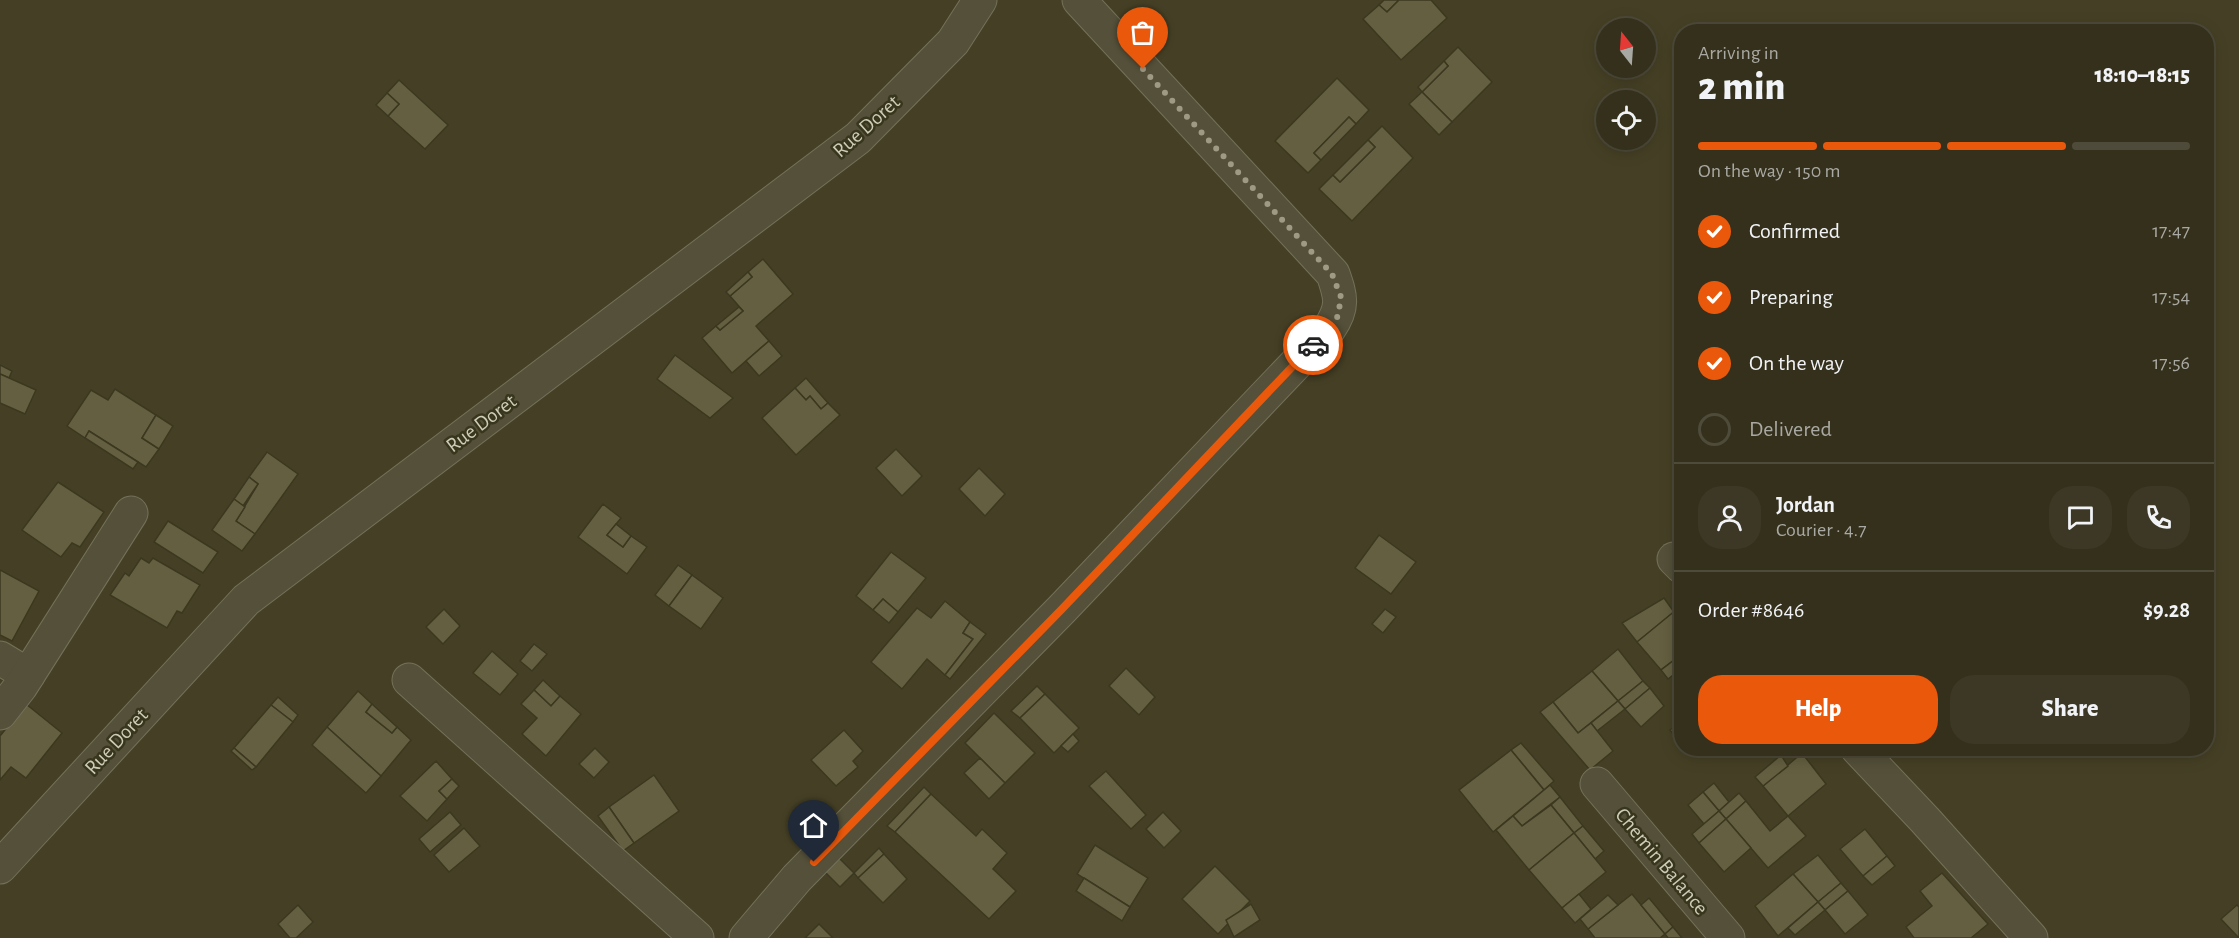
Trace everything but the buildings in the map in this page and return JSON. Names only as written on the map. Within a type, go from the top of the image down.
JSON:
[{"type":"street","name":"Rue Doret","points":[[0,867],[246,600],[858,138],[953,42],[980,0]]},
{"type":"street","points":[[746,938],[797,878],[1071,600],[1329,329],[1338,316],[1341,297],[1332,274],[1079,0]]},
{"type":"street","points":[[0,713],[28,675],[131,513]]},
{"type":"street","points":[[0,658],[28,675]]},
{"type":"street","points":[[409,680],[697,938]]},
{"type":"street","points":[[1865,756],[2031,938]]},
{"type":"street","name":"Chemin Balance","points":[[1597,784],[1728,938]]},
{"type":"way so far","points":[[1143,69],[1332,274],[1341,297],[1338,316],[1313,345]]},
{"type":"route","points":[[814,862],[1062,609],[1313,345]]}]
